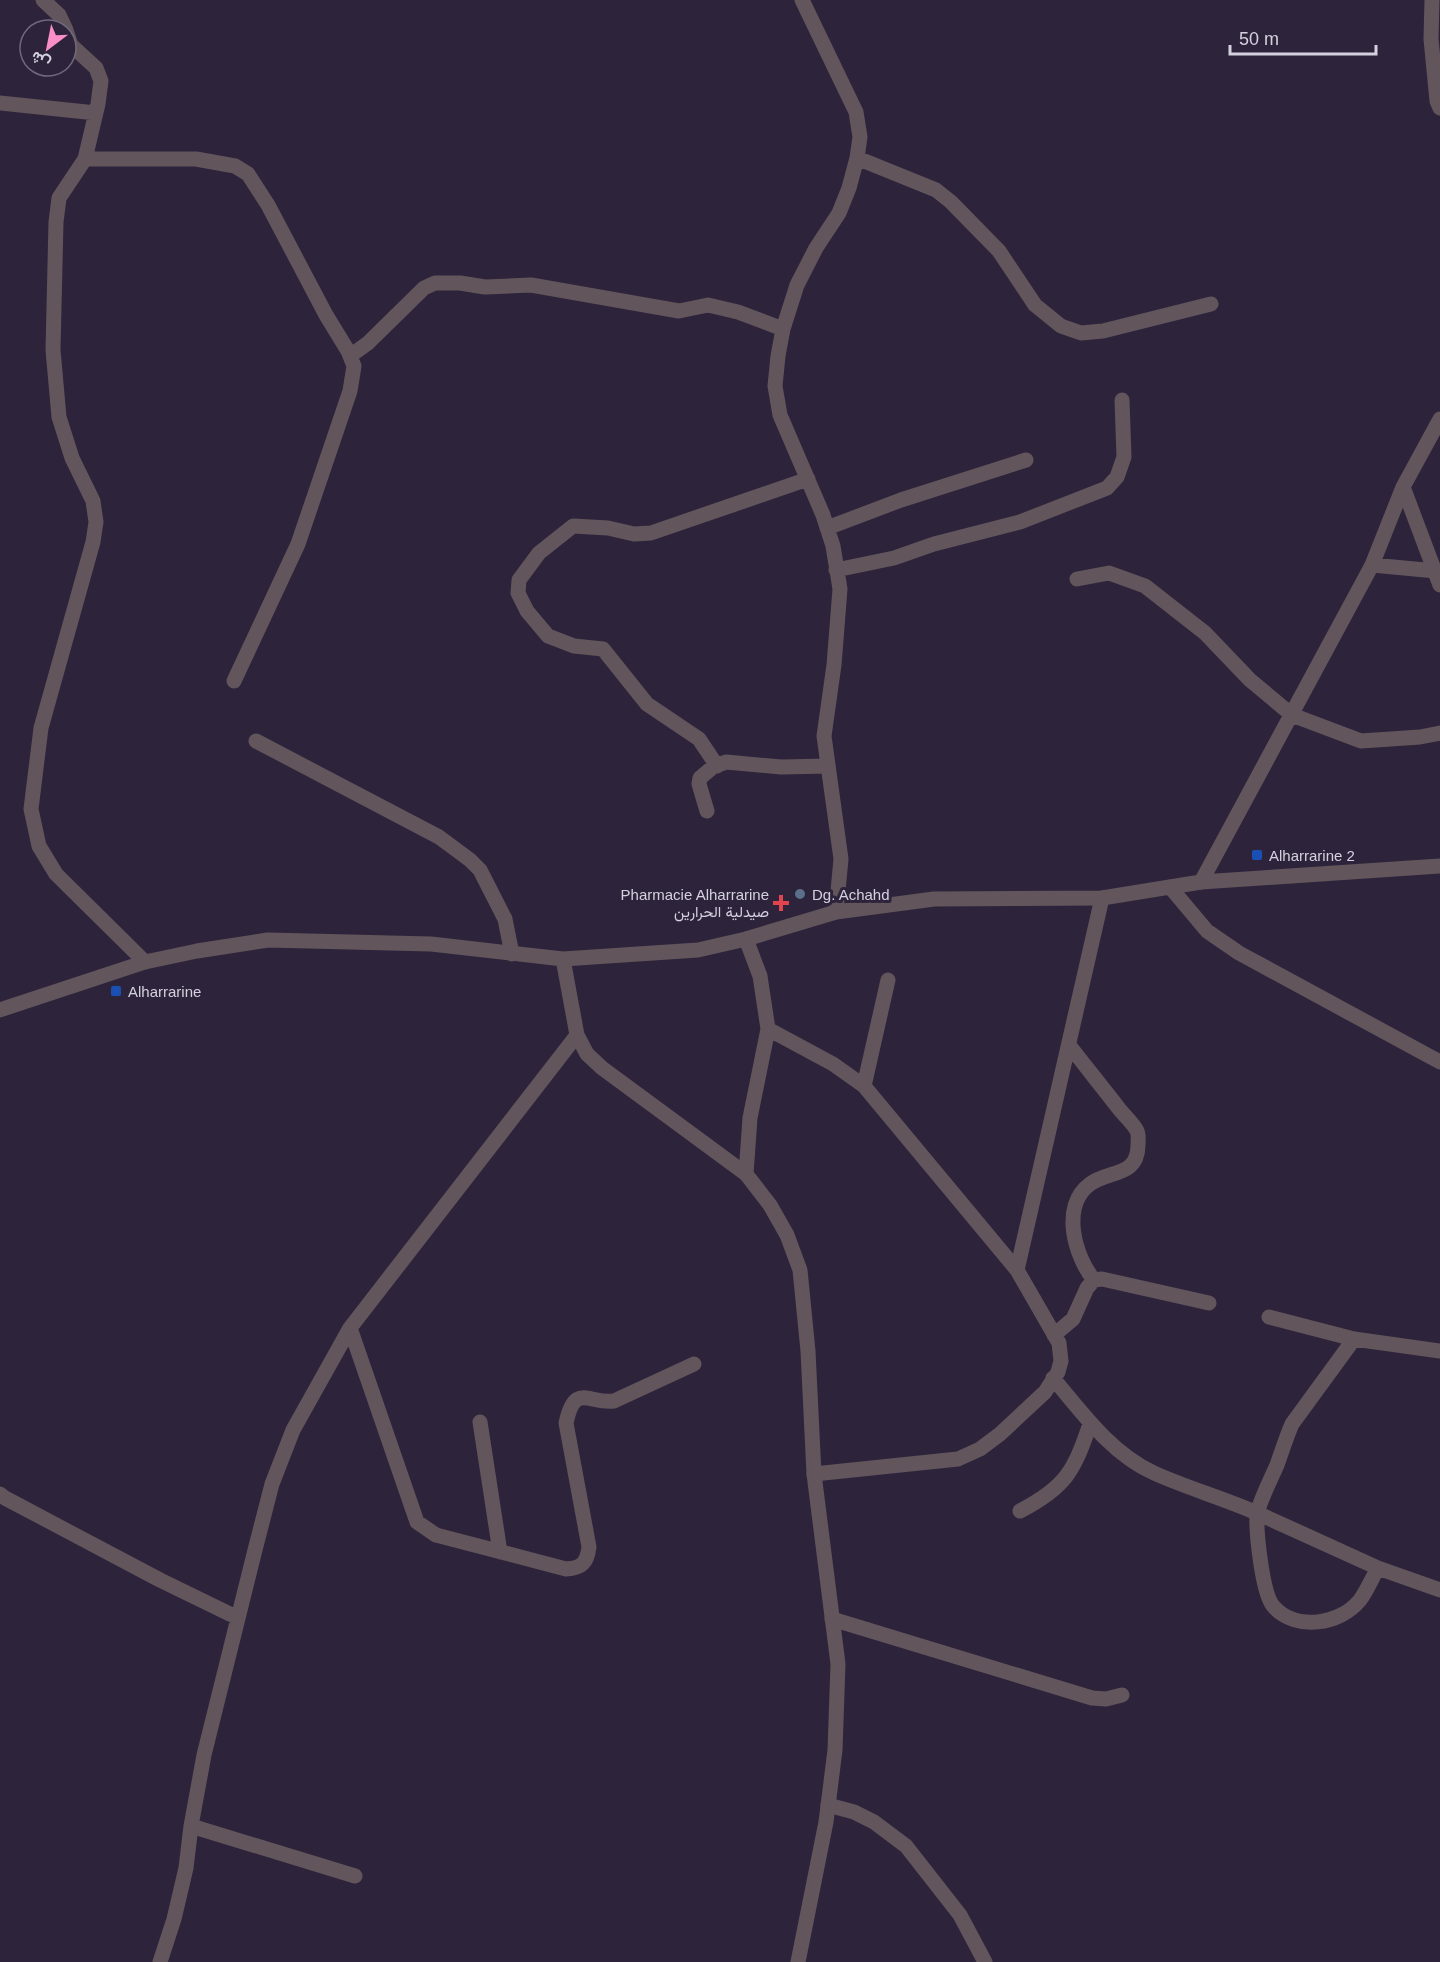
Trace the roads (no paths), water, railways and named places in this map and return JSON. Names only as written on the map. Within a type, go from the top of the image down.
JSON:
[{"type":"street","points":[[43,0],[60,18]]},
{"type":"street","points":[[802,0],[856,112],[860,137],[849,188],[839,213],[816,248],[797,285],[783,329],[775,386],[780,415],[808,479],[833,546],[840,589],[839,615],[824,736],[841,859],[836,912]]},
{"type":"street","points":[[1432,0],[1431,39],[1439,104]]},
{"type":"street","points":[[78,51],[96,68],[101,81],[85,159],[59,198],[56,222],[53,350],[59,417],[72,458],[93,501],[96,522],[93,542],[41,728],[31,809],[39,846],[56,874],[145,962]]},
{"type":"street","points":[[0,103],[96,113]]},
{"type":"street","points":[[857,158],[936,190],[951,202],[999,251],[1035,305],[1061,326],[1081,333],[1103,332],[1210,304]]},
{"type":"street","points":[[85,159],[196,159],[235,166],[248,174],[268,205],[354,366],[350,391],[298,544],[234,681]]},
{"type":"street","points":[[350,356],[368,343],[424,288],[435,283],[460,283],[485,287],[531,285],[679,311],[708,305],[738,312],[783,329]]},
{"type":"street","points":[[836,570],[894,558],[934,544],[1020,522],[1107,488],[1117,477],[1124,457],[1122,400]]},
{"type":"street","points":[[1201,882],[1372,565],[1382,534],[1403,487],[1440,419]]},
{"type":"street","points":[[827,528],[901,500],[1026,460]]},
{"type":"street","points":[[717,766],[699,739],[647,704],[603,649],[574,646],[548,636],[527,611],[518,593],[519,580],[539,553],[573,526],[608,528],[634,534],[651,533],[808,479]]},
{"type":"street","points":[[1403,487],[1438,578]]},
{"type":"street","points":[[1372,565],[1438,578]]},
{"type":"street","points":[[1077,579],[1109,573],[1144,586],[1205,633],[1250,680],[1292,715],[1361,741],[1420,737],[1440,733]]},
{"type":"street","points":[[256,741],[439,837],[470,860],[480,870],[505,919],[512,954]]},
{"type":"street","points":[[707,811],[699,784],[700,778],[726,762],[781,767],[828,766]]},
{"type":"street","points":[[0,1010],[145,962],[268,940],[431,944],[563,959],[698,950],[746,939],[836,912],[934,898],[1102,898],[1201,882],[1440,866]]},
{"type":"street","points":[[1170,887],[1207,931],[1239,953],[1440,1062]]},
{"type":"street","points":[[1017,1270],[1102,898]]},
{"type":"street","points":[[746,939],[760,976],[768,1029],[750,1118],[746,1174]]},
{"type":"street","points":[[563,959],[577,1035],[587,1054],[602,1068],[746,1174],[770,1205],[787,1234],[800,1270],[808,1351],[814,1474],[838,1664],[835,1750],[828,1805],[798,1962]]},
{"type":"street","points":[[864,1086],[888,980]]},
{"type":"street","points":[[768,1029],[832,1064],[864,1086],[1017,1270],[1059,1343],[1061,1361],[1058,1372],[1045,1392],[1000,1434],[980,1449],[958,1459],[814,1474]]},
{"type":"street","points":[[160,1962],[174,1919],[186,1868],[204,1755],[238,1618],[272,1484],[293,1430],[350,1328],[577,1035]]},
{"type":"street","points":[[1069,1045],[1138,1132],[1138,1154],[1130,1168],[1089,1185],[1079,1196],[1074,1208],[1073,1232],[1079,1255],[1094,1280]]},
{"type":"street","points":[[1054,1335],[1073,1319],[1087,1288],[1094,1280],[1102,1279],[1209,1303]]},
{"type":"street","points":[[1269,1317],[1354,1340],[1440,1351]]},
{"type":"street","points":[[350,1328],[417,1522],[436,1535],[566,1569],[581,1566],[587,1558],[589,1547],[566,1423],[569,1411],[576,1400],[586,1396],[604,1402],[614,1401],[694,1364]]},
{"type":"street","points":[[1354,1340],[1292,1424],[1261,1498],[1256,1525],[1264,1581],[1272,1606],[1292,1620],[1310,1623],[1338,1617],[1359,1601],[1378,1568]]},
{"type":"street","points":[[1053,1378],[1090,1424],[1122,1452],[1152,1472],[1235,1503],[1378,1568],[1440,1590]]},
{"type":"street","points":[[480,1422],[500,1552]]},
{"type":"street","points":[[1020,1511],[1046,1497],[1065,1479],[1079,1455],[1090,1424]]},
{"type":"street","points":[[0,1494],[160,1580],[238,1618]]},
{"type":"street","points":[[832,1619],[1092,1698],[1106,1699],[1122,1695]]},
{"type":"street","points":[[828,1805],[854,1812],[874,1822],[906,1846],[960,1915],[985,1962]]},
{"type":"street","points":[[191,1826],[355,1876]]},
{"type":"place","name":"Alharrarine 2","points":[[1257,855]]},
{"type":"place","name":"Dg. Achahd","points":[[800,894]]},
{"type":"place","name":"Pharmacie Alharrarine صيدلية الحرارين","points":[[781,903]]},
{"type":"place","name":"Alharrarine","points":[[116,991]]}]
